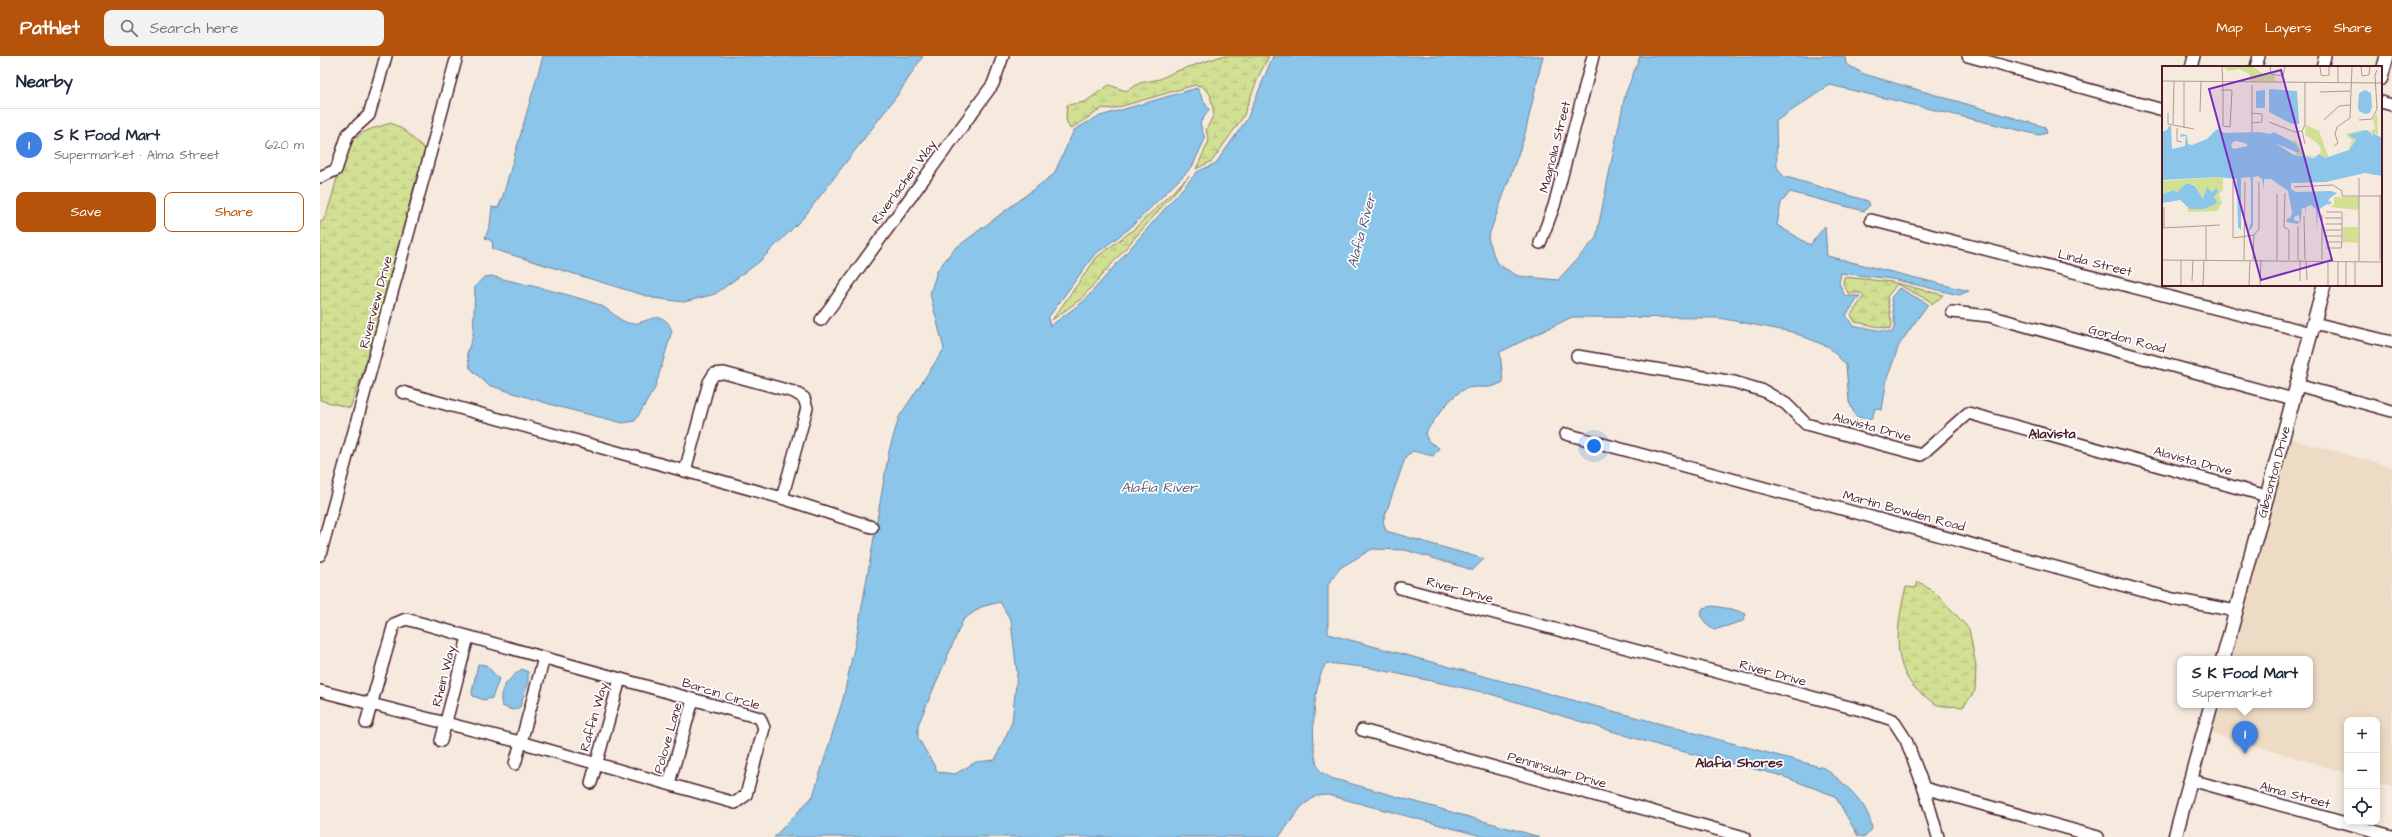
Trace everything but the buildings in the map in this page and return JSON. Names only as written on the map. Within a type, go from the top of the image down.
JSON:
[{"type":"main road","points":[[2382,74],[2387,56]]},
{"type":"main road","name":"Gibsonton Drive","points":[[2224,656],[2324,286]]},
{"type":"main road","points":[[2175,837],[2210,708]]},
{"type":"street","points":[[320,177],[336,170],[348,134],[369,116],[386,56]]},
{"type":"street","name":"Riverview Drive","points":[[320,555],[457,56]]},
{"type":"street","name":"Riverlachen Way","points":[[821,320],[993,84],[1002,56]]},
{"type":"street","name":"Magnolia Street","points":[[1540,243],[1554,206],[1592,56]]},
{"type":"street","points":[[1968,56],[2162,110]]},
{"type":"street","points":[[2191,66],[2194,56]]},
{"type":"street","points":[[2256,66],[2259,56]]},
{"type":"street","points":[[2322,66],[2325,56]]},
{"type":"street","points":[[2382,102],[2392,105]]},
{"type":"street","name":"Linda Street","points":[[1871,220],[2313,328],[2392,342]]},
{"type":"street","name":"Gordon Road","points":[[1952,312],[1989,316],[2293,399]]},
{"type":"street","name":"Alavista Drive","points":[[1577,356],[1734,382],[1764,391],[1780,400],[1806,424],[1921,455],[1968,414],[2267,496]]},
{"type":"street","points":[[685,471],[709,382],[714,374],[724,373],[794,392],[804,398],[807,408],[782,498]]},
{"type":"street","points":[[2297,385],[2392,411]]},
{"type":"street","points":[[402,392],[782,498],[872,527]]},
{"type":"street","name":"Martin Bowden Road","points":[[1566,434],[2173,599],[2236,611]]},
{"type":"street","name":"River Drive","points":[[1400,588],[1872,713],[1893,720],[1906,740],[1924,788],[1938,837]]},
{"type":"street","name":"Barcin Circle","points":[[320,691],[371,702],[735,802],[746,795],[764,728],[760,718],[468,637],[406,618],[394,624],[371,702]]},
{"type":"street","name":"Rhein Way","points":[[441,741],[447,723],[468,637]]},
{"type":"street","points":[[515,764],[544,658]]},
{"type":"street","name":"Raffin Way","points":[[591,783],[620,679]]},
{"type":"street","name":"Polove Lane","points":[[670,783],[693,700]]},
{"type":"street","points":[[366,723],[371,702]]},
{"type":"street","name":"Penninsular Drive","points":[[1362,730],[1744,837]]},
{"type":"street","name":"Alma Street","points":[[2190,780],[2392,836]]},
{"type":"street","points":[[1924,788],[2098,837]]},
{"type":"shaded area","points":[[2287,438],[2392,467],[2392,786],[2380,783],[2380,717],[2344,717],[2344,772],[2208,732],[2214,708],[2313,708],[2313,656],[2229,656]]},
{"type":"green space","points":[[1222,56],[1269,56],[1259,75],[1243,117],[1212,161],[1196,169],[1209,141],[1206,130],[1214,114],[1210,94],[1202,86],[1195,85],[1112,109],[1103,108],[1070,129],[1066,120],[1067,105],[1085,102],[1109,85],[1126,91],[1140,83],[1160,79],[1174,72]]},
{"type":"green space","points":[[391,123],[404,130],[427,151],[413,189],[376,329],[360,382],[350,408],[320,400],[320,222],[323,221],[327,211],[348,148],[355,139],[364,132]]},
{"type":"green space","points":[[1189,176],[1081,299],[1052,320],[1097,257],[1133,230]]},
{"type":"green space","points":[[1844,277],[1892,282],[1943,295],[1932,305],[1930,301],[1897,284],[1887,297],[1892,325],[1890,329],[1855,322],[1851,315],[1864,296],[1861,293],[1848,293],[1843,283]]},
{"type":"green space","points":[[1918,581],[1939,596],[1969,629],[1976,666],[1975,691],[1963,707],[1938,705],[1923,695],[1912,685],[1900,660],[1898,630],[1906,587],[1916,588]]},
{"type":"water","points":[[543,56],[923,56],[899,93],[804,217],[759,262],[715,294],[684,302],[653,298],[499,251],[493,249],[492,241],[485,238],[490,225],[492,207],[498,208],[502,199]]},
{"type":"water","name":"Alafia River","points":[[1273,56],[1543,56],[1524,138],[1488,238],[1496,262],[1504,268],[1518,276],[1558,280],[1596,238],[1625,95],[1640,56],[1845,56],[1846,64],[1864,74],[2045,127],[2047,133],[2039,135],[1830,85],[1776,121],[1777,167],[1783,176],[1868,201],[1870,205],[1864,211],[1790,192],[1781,203],[1777,225],[1810,245],[1825,226],[1827,256],[1969,291],[1959,295],[1892,279],[1841,273],[1839,283],[1845,296],[1860,296],[1846,315],[1852,325],[1892,333],[1895,325],[1891,298],[1899,288],[1928,304],[1899,345],[1887,379],[1882,410],[1875,408],[1872,419],[1856,417],[1849,402],[1846,365],[1829,347],[1792,332],[1719,318],[1572,317],[1500,352],[1503,382],[1489,387],[1468,388],[1456,395],[1425,433],[1428,441],[1439,448],[1433,456],[1413,451],[1406,456],[1383,521],[1386,531],[1484,559],[1473,570],[1405,550],[1372,549],[1340,568],[1328,585],[1328,634],[1824,768],[1840,780],[1861,802],[1870,820],[1872,829],[1865,837],[1858,836],[1835,796],[1779,775],[1664,747],[1487,693],[1371,668],[1327,663],[1322,670],[1318,682],[1313,732],[1316,760],[1321,772],[1331,778],[1540,837],[1485,837],[1328,795],[1316,796],[1302,806],[1279,837],[774,837],[813,796],[843,699],[857,635],[889,451],[899,417],[944,349],[930,294],[937,271],[953,250],[1054,174],[1074,130],[1097,117],[1197,88],[1209,110],[1200,123],[1205,139],[1192,167],[1130,228],[1094,255],[1048,318],[1050,326],[1084,301],[1197,172],[1216,163],[1247,119]],"holes":[[[1000,602],[1011,621],[1017,674],[1012,722],[995,760],[976,762],[955,774],[938,772],[918,738],[918,725],[963,620],[981,607]]]},
{"type":"water","points":[[491,276],[558,292],[597,304],[628,323],[658,318],[663,319],[668,323],[672,331],[655,388],[635,421],[623,423],[559,407],[488,385],[470,368],[467,353],[473,336],[475,286],[484,277]]},
{"type":"water","points":[[1712,606],[1732,609],[1746,614],[1743,621],[1714,630],[1707,625],[1700,615],[1703,608]]},
{"type":"water","points":[[478,664],[486,665],[499,679],[492,698],[484,700],[473,696],[472,692]]},
{"type":"water","points":[[522,669],[528,672],[528,681],[520,707],[512,710],[502,706],[501,694],[505,685]]},
{"type":"place","name":"S K Food Mart","points":[[2245,754]]},
{"type":"district","name":"Alavista","points":[[2052,434]]},
{"type":"district","name":"Alafia Shores","points":[[1739,763]]}]
